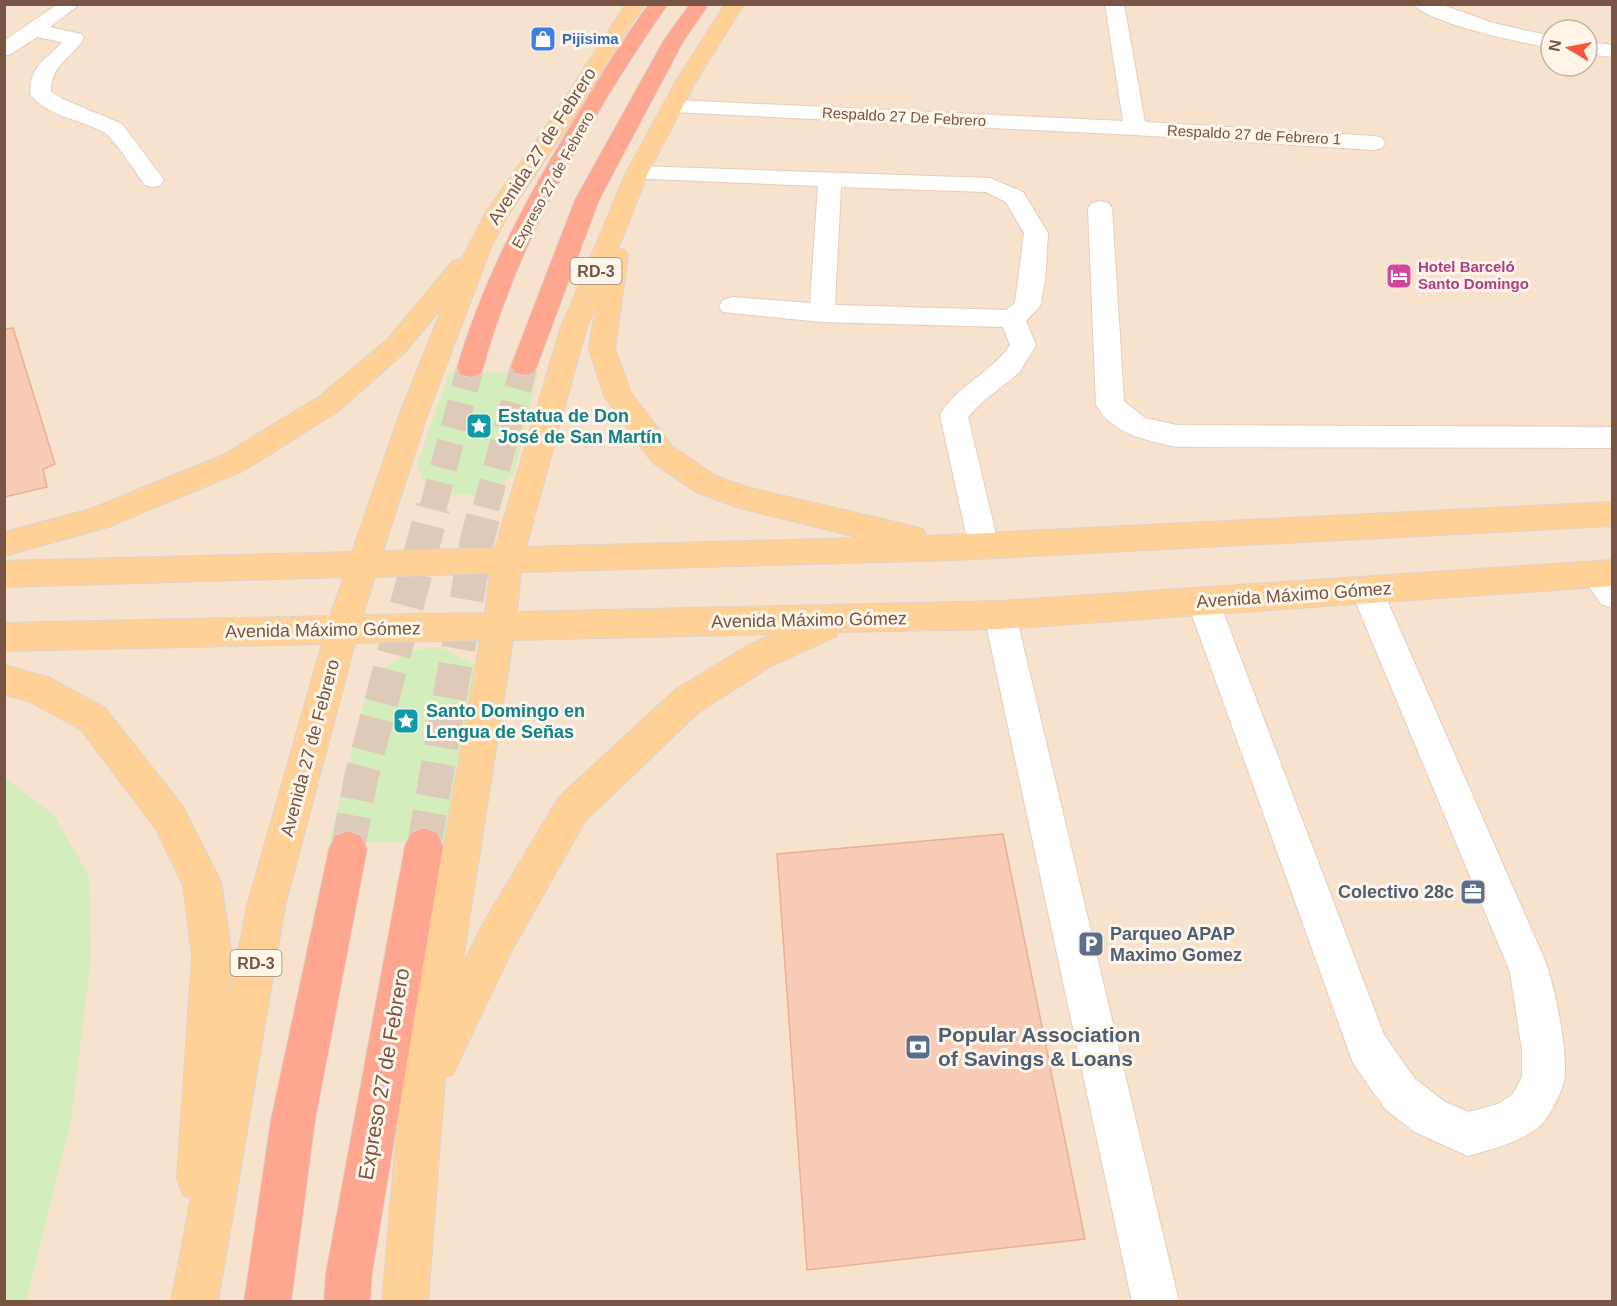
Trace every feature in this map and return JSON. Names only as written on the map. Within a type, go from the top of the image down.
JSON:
[{"type":"highway","name":"Expreso 27 de Febrero","points":[[470,368],[482,324],[512,253],[547,184],[639,30],[659,4]]},
{"type":"highway","name":"RD-3","points":[[524,366],[587,200],[674,40],[700,4]]},
{"type":"highway","name":"Expreso 27 de Febrero","points":[[347,1302],[349,1273],[424,846]]},
{"type":"highway","points":[[267,1302],[292,1120],[348,849]]},
{"type":"main road","name":"Avenida 27 de Febrero","points":[[193,1302],[266,906],[342,629],[413,416],[480,245],[498,212],[558,125],[620,25],[636,4]]},
{"type":"main road","name":"RD-3","points":[[405,1302],[421,1095],[499,627],[507,560],[573,330],[637,173],[685,83],[735,4]]},
{"type":"main road","points":[[619,219],[602,349],[618,396],[662,454],[706,484],[746,499],[969,548]]},
{"type":"main road","points":[[4,544],[97,519],[235,462],[321,409],[397,345],[480,245]]},
{"type":"main road","points":[[4,574],[366,562],[969,548],[1612,514]]},
{"type":"main road","name":"Avenida Máximo Gómez","points":[[4,637],[1000,615],[1367,591],[1607,581]]},
{"type":"main road","points":[[421,1095],[498,936],[572,809],[687,701],[786,642],[845,619]]},
{"type":"main road","points":[[4,680],[36,688],[93,719],[169,817],[202,882],[212,956],[193,1302]]},
{"type":"street","points":[[4,50],[71,4]]},
{"type":"street","points":[[1114,4],[1135,128]]},
{"type":"street","points":[[1423,4],[1485,26],[1539,39]]},
{"type":"street","points":[[33,30],[74,38],[44,68],[40,78],[41,94],[55,104],[114,129],[153,180]]},
{"type":"street","name":"Respaldo 27 De Febrero","points":[[674,106],[1135,128]]},
{"type":"street","name":"Respaldo 27 de Febrero 1","points":[[1135,128],[1374,143]]},
{"type":"street","points":[[637,173],[990,185],[1015,197],[1036,233],[1032,281],[1027,306],[1012,318],[822,313],[732,306]]},
{"type":"street","points":[[822,313],[830,179]]},
{"type":"street","points":[[1100,208],[1110,405],[1137,427],[1177,436],[1612,438]]},
{"type":"street","points":[[969,548],[954,415],[972,395],[1010,366],[1023,345],[1012,318]]},
{"type":"street","points":[[1203,601],[1368,1048],[1400,1094],[1430,1117],[1468,1134],[1508,1124],[1528,1109],[1543,1081],[1543,1051],[1538,1011],[1530,972],[1367,591]]},
{"type":"street","points":[[1000,615],[1156,1302]]},
{"type":"shaded area","points":[[5,5],[1612,5],[1612,1301],[5,1301]]},
{"type":"green space","points":[[538,372],[514,474],[485,495],[430,495],[417,465],[449,373]]},
{"type":"green space","points":[[441,647],[475,665],[449,842],[329,843],[371,675],[416,650]]},
{"type":"green space","points":[[5,778],[54,815],[89,876],[91,959],[71,1121],[26,1302],[4,1301]]},
{"type":"building","points":[[13,328],[55,464],[43,469],[47,487],[4,497],[4,329]]},
{"type":"building","name":"Popular Association of Savings & Loans","points":[[1003,834],[1085,1239],[807,1270],[777,854]]},
{"type":"tunnel","points":[[486,508],[524,366]]},
{"type":"tunnel","points":[[433,508],[470,368]]},
{"type":"tunnel","points":[[348,849],[361,778],[433,507]]},
{"type":"tunnel","points":[[424,846],[477,540],[486,507]]},
{"type":"place","name":"Pijisima","points":[[543,39]]},
{"type":"place","name":"Hotel Barceló Santo Domingo","points":[[1399,276]]},
{"type":"place","name":"Estatua de Don José de San Martín","points":[[479,426]]},
{"type":"place","name":"Santo Domingo en Lengua de Señas","points":[[406,721]]},
{"type":"place","name":"Colectivo 28c","points":[[1473,892]]},
{"type":"place","name":"Parqueo APAP Maximo Gomez","points":[[1091,944]]},
{"type":"place","name":"Popular Association of Savings & Loans","points":[[918,1047]]}]
